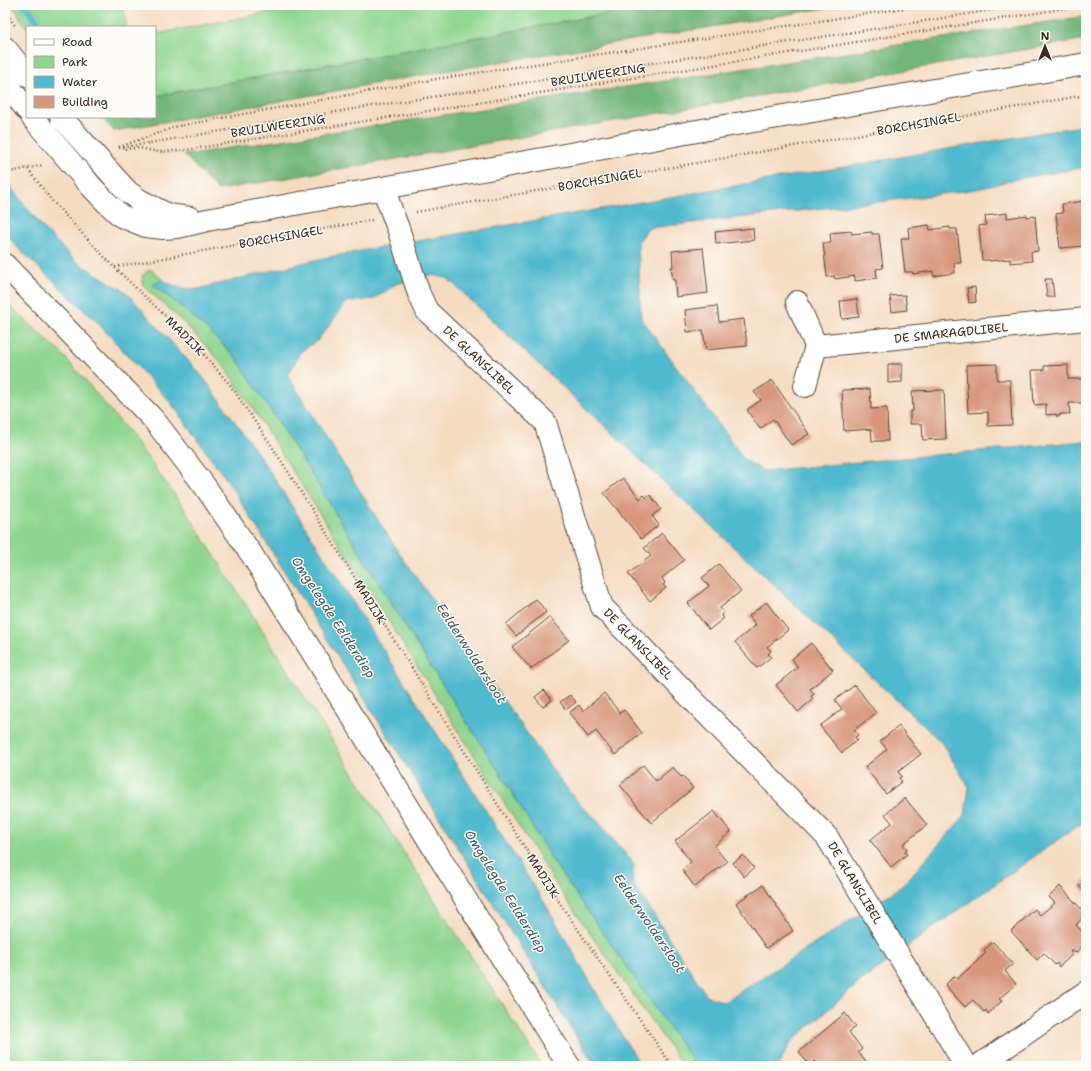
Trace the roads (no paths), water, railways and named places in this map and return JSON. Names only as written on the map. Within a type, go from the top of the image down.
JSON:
[{"type":"street","points":[[5,48],[26,74]]},
{"type":"street","points":[[33,118],[95,190],[121,216],[146,226],[163,228],[178,227],[207,220],[727,125],[1086,64]]},
{"type":"street","points":[[5,82],[26,109]]},
{"type":"street","points":[[62,118],[128,192],[139,200],[168,215],[207,220]]},
{"type":"street","name":"DE GLANSLIBEL","points":[[383,188],[419,294],[427,311],[545,422],[602,607],[827,837],[966,1066]]},
{"type":"street","points":[[5,265],[154,420],[204,485],[252,555],[569,1066]]},
{"type":"street","points":[[797,302],[816,346],[805,386]]},
{"type":"street","name":"DE SMARAGDLIBEL","points":[[816,346],[1086,319]]},
{"type":"street","points":[[978,1066],[1086,992]]},
{"type":"water","points":[[1086,125],[1086,167],[1022,178],[977,189],[920,197],[649,228],[638,242],[641,318],[744,459],[763,471],[1086,441],[1086,820],[926,933],[861,981],[791,1042],[778,1066],[696,1066],[552,860],[505,781],[417,645],[294,446],[235,356],[188,312],[153,285],[162,279],[179,287],[198,289],[323,258]],"holes":[[[431,275],[447,278],[941,742],[969,787],[965,815],[902,886],[724,1002],[707,996],[632,882],[634,864],[595,818],[580,805],[558,777],[395,547],[288,376],[300,352],[318,340],[347,302],[374,299],[396,284]]]},
{"type":"water","name":"Omgelegde Eelderdiep","points":[[5,180],[44,229],[78,263],[126,292],[202,376],[260,456],[544,902],[607,1011],[641,1066],[595,1066],[227,480],[170,402],[96,321],[20,250],[5,233]]},
{"type":"waterway","name":"Eelderwoldersloot","points":[[25,5],[40,26]]}]
